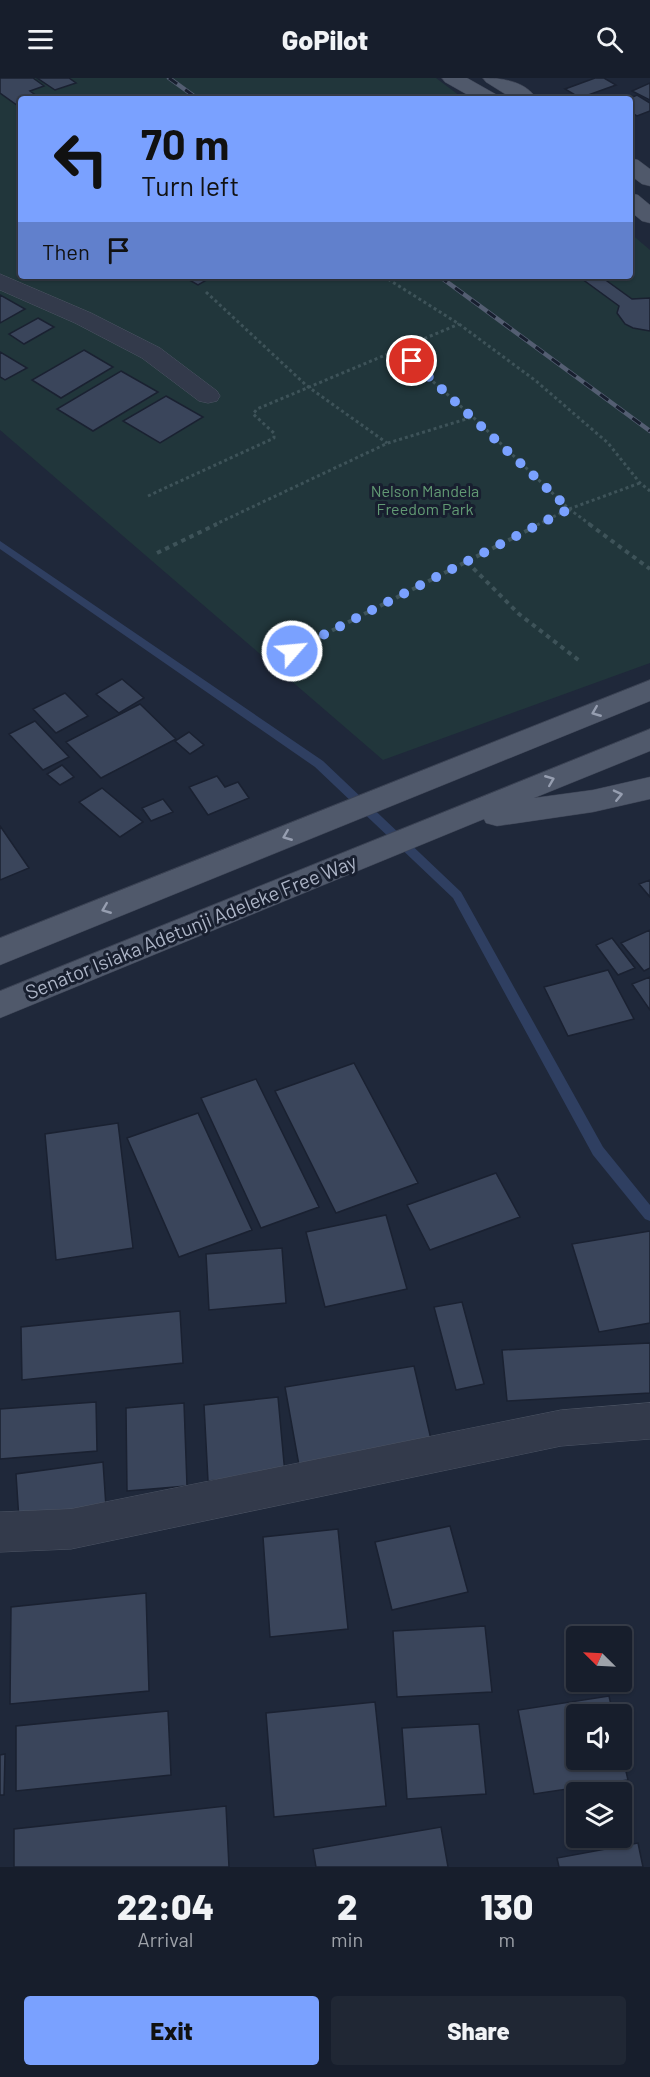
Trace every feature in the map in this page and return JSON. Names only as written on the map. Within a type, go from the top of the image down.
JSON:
[{"type":"main road","points":[[452,78],[485,96]]},
{"type":"main road","points":[[493,78],[522,96]]},
{"type":"main road","points":[[633,167],[650,179]]},
{"type":"main road","points":[[633,202],[650,216]]},
{"type":"main road","points":[[0,952],[650,690]]},
{"type":"main road","points":[[447,823],[650,739]]},
{"type":"main road","points":[[447,823],[593,801],[650,788]]},
{"type":"main road","name":"Senator Isiaka Adetunji Adeleke Free Way","points":[[0,1005],[447,823]]},
{"type":"street","points":[[0,281],[83,318],[151,353],[208,396]]},
{"type":"street","points":[[0,1532],[71,1529],[561,1428],[650,1421]]},
{"type":"path","points":[[389,279],[459,324],[536,381],[608,443],[640,483],[650,491]]},
{"type":"path","points":[[206,292],[307,386],[388,443]]},
{"type":"path","points":[[148,496],[274,438],[274,433],[254,414],[254,411],[307,386],[459,324]]},
{"type":"path","points":[[396,349],[569,509],[650,569]]},
{"type":"path","points":[[157,553],[309,478],[388,443],[472,417]]},
{"type":"path","points":[[292,651],[569,509],[640,483]]},
{"type":"path","points":[[467,562],[519,614],[581,662]]},
{"type":"green space","name":"Nelson Mandela Freedom Park","points":[[0,78],[436,78],[460,96],[18,96],[18,279],[633,279],[633,236],[650,250],[650,663],[383,760],[0,430]]},
{"type":"building","points":[[0,78],[33,78],[44,86],[30,91],[37,96],[18,96],[18,106],[0,93]]},
{"type":"building","points":[[37,78],[69,78],[76,83],[55,90]]},
{"type":"building","points":[[595,78],[604,78],[616,85],[586,96],[577,96],[565,89]]},
{"type":"building","points":[[650,83],[650,100],[632,91]]},
{"type":"building","points":[[637,95],[650,103],[650,111],[637,116],[633,114],[633,97]]},
{"type":"building","points":[[188,279],[208,279],[198,285]]},
{"type":"building","points":[[582,279],[604,279],[632,299],[650,298],[650,331],[625,324],[617,313],[619,306]]},
{"type":"building","points":[[0,295],[25,309],[0,323]]},
{"type":"building","points":[[38,318],[54,327],[24,344],[9,334]]},
{"type":"building","points":[[84,350],[113,367],[61,398],[32,380]]},
{"type":"building","points":[[0,352],[27,368],[5,380],[0,377]]},
{"type":"building","points":[[121,371],[158,392],[93,431],[57,409]]},
{"type":"building","points":[[166,396],[203,417],[160,443],[123,421]]},
{"type":"building","points":[[122,679],[144,698],[119,713],[96,694]]},
{"type":"building","points":[[65,693],[88,716],[56,733],[33,709]]},
{"type":"building","points":[[140,704],[176,739],[101,778],[66,742]]},
{"type":"building","points":[[35,721],[69,757],[43,770],[9,734]]},
{"type":"building","points":[[189,732],[204,745],[190,754],[175,741]]},
{"type":"building","points":[[62,765],[74,777],[60,785],[47,774]]},
{"type":"building","points":[[217,776],[225,787],[238,782],[249,798],[208,815],[189,787]]},
{"type":"building","points":[[102,788],[143,822],[120,837],[79,802]]},
{"type":"building","points":[[163,799],[173,812],[151,821],[142,808]]},
{"type":"building","points":[[0,826],[29,868],[0,880]]},
{"type":"building","points":[[650,880],[650,897],[639,884]]},
{"type":"building","points":[[650,930],[650,968],[644,971],[621,943]]},
{"type":"building","points":[[612,938],[635,968],[618,975],[596,945]]},
{"type":"building","points":[[608,970],[634,1019],[568,1036],[544,987]]},
{"type":"building","points":[[650,977],[650,1010],[632,984]]},
{"type":"building","points":[[354,1063],[418,1183],[336,1213],[275,1091]]},
{"type":"building","points":[[256,1079],[319,1207],[261,1228],[201,1098]]},
{"type":"building","points":[[198,1113],[252,1230],[179,1257],[127,1138]]},
{"type":"building","points":[[118,1123],[133,1248],[56,1260],[45,1134]]},
{"type":"building","points":[[496,1173],[520,1217],[430,1250],[407,1205]]},
{"type":"building","points":[[386,1215],[407,1289],[325,1307],[306,1232]]},
{"type":"building","points":[[650,1231],[650,1323],[599,1332],[572,1244]]},
{"type":"building","points":[[282,1248],[286,1303],[209,1310],[206,1254]]},
{"type":"building","points":[[462,1302],[484,1384],[456,1390],[434,1307]]},
{"type":"building","points":[[180,1311],[183,1363],[22,1380],[21,1327]]},
{"type":"building","points":[[650,1343],[650,1393],[507,1401],[502,1350]]},
{"type":"building","points":[[414,1366],[433,1448],[300,1471],[285,1387]]},
{"type":"building","points":[[278,1397],[285,1474],[208,1481],[204,1405]]},
{"type":"building","points":[[96,1402],[97,1451],[0,1459],[0,1409]]},
{"type":"building","points":[[184,1403],[187,1486],[127,1491],[126,1408]]},
{"type":"building","points":[[103,1462],[106,1507],[19,1520],[16,1474]]},
{"type":"building","points":[[450,1526],[468,1592],[392,1610],[375,1542]]},
{"type":"building","points":[[338,1529],[348,1629],[270,1637],[263,1537]]},
{"type":"building","points":[[146,1593],[149,1691],[10,1704],[11,1607]]},
{"type":"building","points":[[485,1626],[492,1692],[397,1697],[393,1631]]},
{"type":"building","points":[[609,1696],[611,1704],[566,1704],[566,1770],[626,1770],[628,1780],[566,1782],[566,1789],[534,1794],[518,1710]]},
{"type":"building","points":[[375,1702],[386,1806],[274,1817],[266,1713]]},
{"type":"building","points":[[168,1711],[171,1775],[16,1791],[16,1726]]},
{"type":"building","points":[[479,1724],[486,1794],[407,1799],[402,1728]]},
{"type":"building","points":[[5,1754],[4,1795],[0,1795],[0,1755]]},
{"type":"building","points":[[226,1806],[229,1867],[14,1867],[14,1829]]},
{"type":"building","points":[[441,1827],[448,1867],[316,1867],[313,1849]]},
{"type":"building","points":[[638,1843],[643,1867],[559,1867],[557,1858],[611,1848],[632,1848],[632,1844]]},
{"type":"waterway","points":[[0,544],[319,764],[457,895],[598,1151],[650,1215]]},
{"type":"railway","points":[[169,78],[194,96]]},
{"type":"railway","points":[[443,279],[650,431]]},
{"type":"route","points":[[292,651],[569,509],[412,361]]}]
